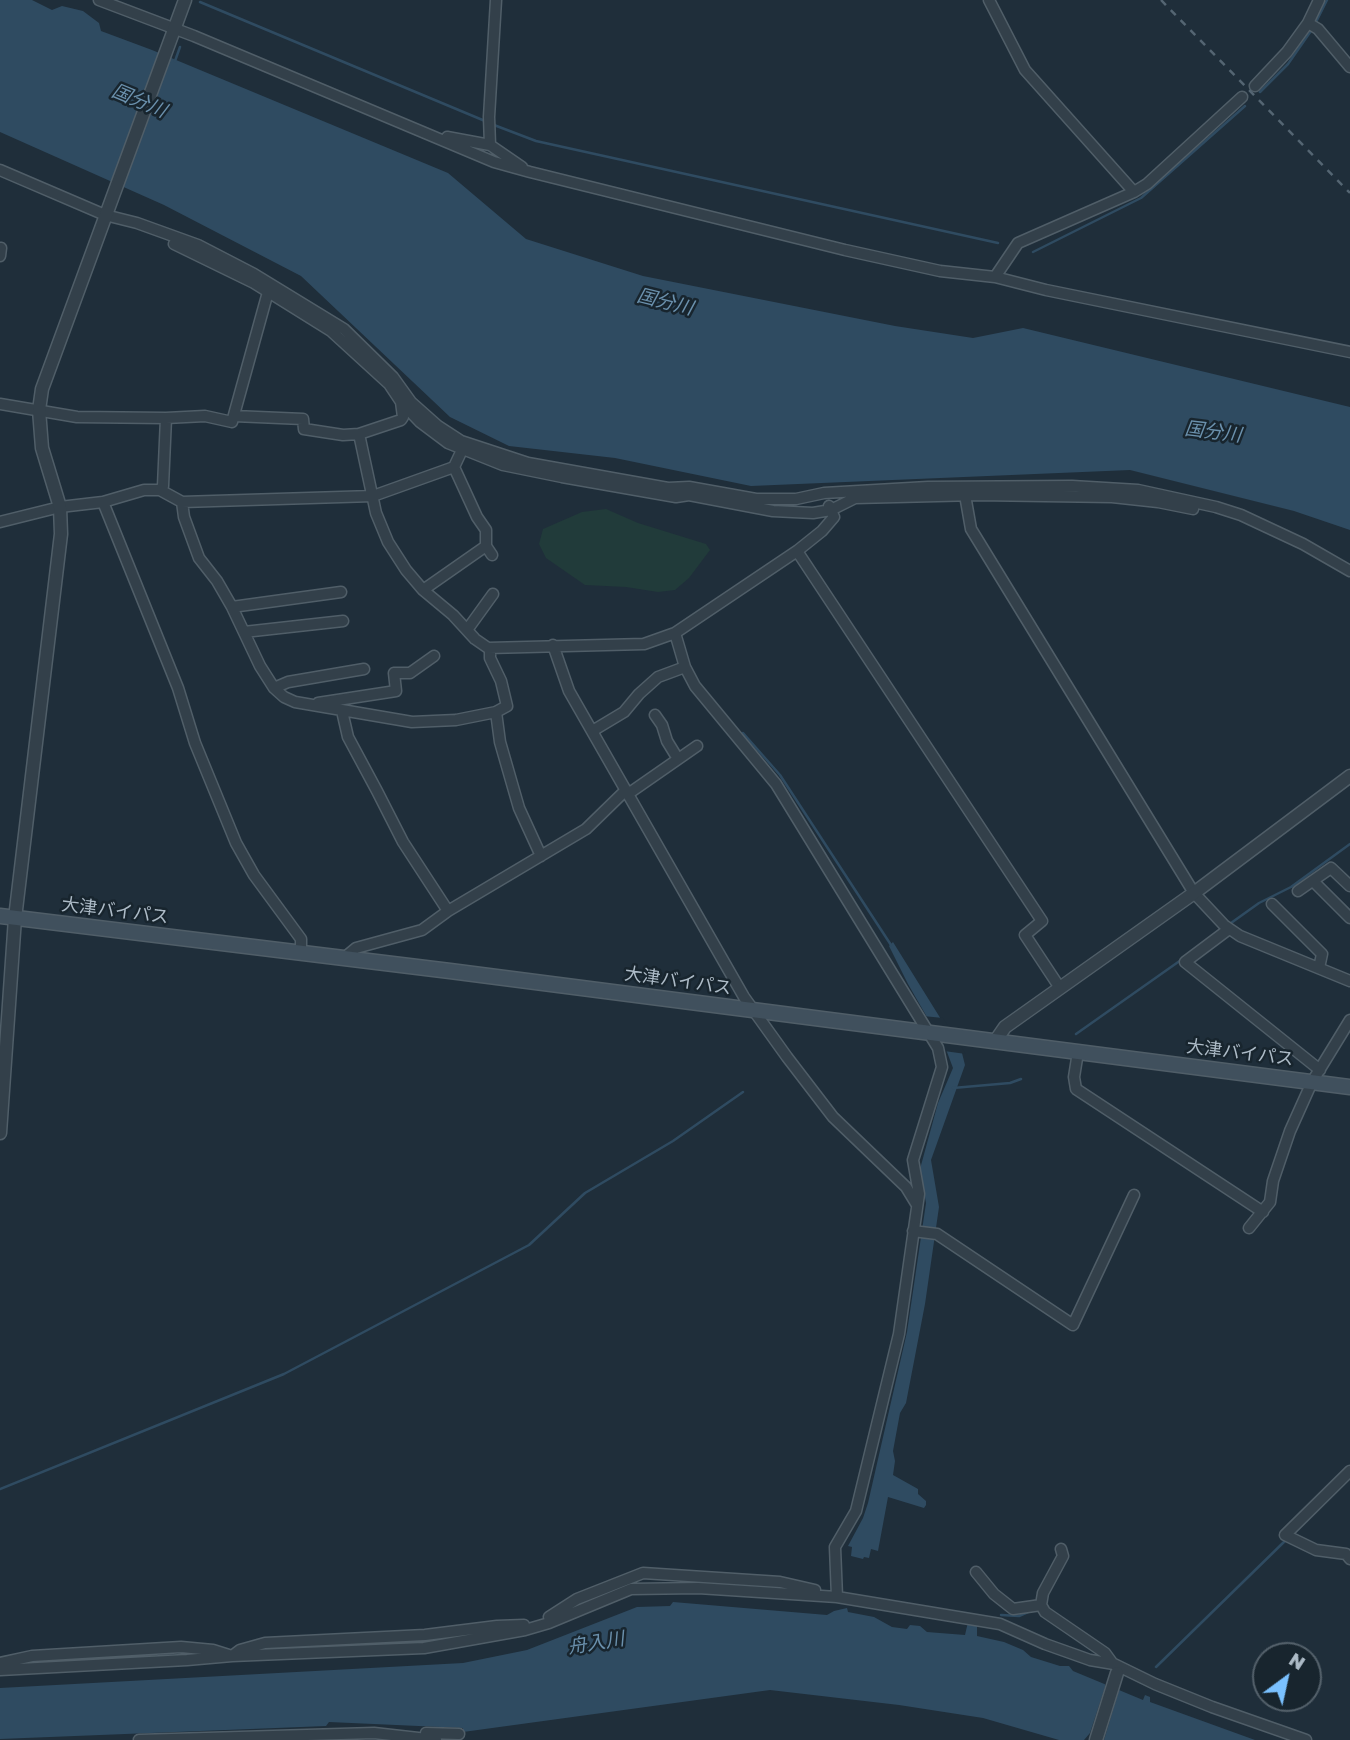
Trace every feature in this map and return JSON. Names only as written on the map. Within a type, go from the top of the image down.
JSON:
[{"type":"main road","name":"大津バイパス","points":[[7,917],[1079,1052],[1316,1076],[1350,1087]]},
{"type":"street","points":[[99,0],[145,18],[174,34],[494,162],[856,253],[940,271],[995,277],[1350,352]]},
{"type":"street","points":[[121,0],[145,18]]},
{"type":"street","points":[[0,1133],[7,917],[61,534],[60,507],[42,448],[39,410],[42,389],[110,214],[185,0]]},
{"type":"street","points":[[490,140],[496,0]]},
{"type":"street","points":[[989,0],[1025,70],[1134,192]]},
{"type":"street","points":[[1255,86],[1312,26],[1319,0]]},
{"type":"street","points":[[1312,26],[1350,67]]},
{"type":"street","points":[[995,277],[1018,243],[1134,192],[1163,170],[1242,97]]},
{"type":"street","points":[[426,133],[490,140],[530,172]]},
{"type":"street","points":[[0,170],[110,214],[198,245],[344,329],[393,377],[411,402],[438,426],[461,441],[528,463],[668,488],[690,487],[756,499],[796,499],[824,493],[916,488],[1011,486],[1139,490],[1216,507],[1256,521],[1350,571]]},
{"type":"street","points":[[0,177],[63,196]]},
{"type":"street","points":[[0,256],[1,248]]},
{"type":"street","points":[[255,279],[268,292],[331,331],[389,384],[401,402],[428,428],[462,450],[503,465],[676,497],[688,495],[773,510],[813,513],[831,510],[855,498],[965,495],[1112,497],[1158,502],[1256,521]]},
{"type":"street","points":[[0,404],[77,417],[205,416],[232,422],[268,292]]},
{"type":"street","points":[[234,416],[303,419],[304,429],[343,435],[359,434],[401,420],[401,402]]},
{"type":"street","points":[[160,490],[163,486],[166,418]]},
{"type":"street","points":[[359,434],[376,513],[388,542],[405,570],[475,639],[490,648],[644,644],[675,634],[822,531],[834,517],[824,493]]},
{"type":"street","points":[[0,522],[60,507],[103,502],[144,490],[160,490],[183,502],[373,496],[454,467],[462,450]]},
{"type":"street","points":[[423,590],[489,550],[486,530],[477,517],[454,467]]},
{"type":"street","points":[[965,495],[971,528],[1194,893],[1229,929],[1240,936],[1350,981]]},
{"type":"street","points":[[103,502],[178,688],[195,743],[236,843],[254,875],[301,939],[301,953]]},
{"type":"street","points":[[183,502],[184,517],[199,558],[232,607],[274,688],[295,702],[412,722],[430,722],[496,712],[507,706],[501,681],[490,658],[490,648]]},
{"type":"street","points":[[797,551],[1042,921],[1025,934],[1060,988]]},
{"type":"street","points":[[232,607],[341,592]]},
{"type":"street","points":[[467,630],[493,594]]},
{"type":"street","points":[[244,632],[343,621]]},
{"type":"street","points":[[675,634],[685,667],[695,686],[776,784],[930,1033],[938,1048],[942,1067],[913,1160],[919,1194],[916,1231],[899,1334],[856,1511],[835,1547],[837,1597]]},
{"type":"street","points":[[554,645],[569,691],[594,730],[753,1011],[834,1117],[906,1187],[917,1205]]},
{"type":"street","points":[[312,704],[396,691],[394,673],[410,673],[434,656]]},
{"type":"street","points":[[594,730],[624,712],[639,694],[659,677],[685,667]]},
{"type":"street","points":[[274,688],[288,682],[364,669]]},
{"type":"street","points":[[342,711],[348,737],[403,842],[448,911]]},
{"type":"street","points":[[496,712],[500,742],[519,808],[541,856]]},
{"type":"street","points":[[655,715],[662,724],[667,741],[678,760]]},
{"type":"street","points":[[344,958],[356,948],[422,930],[448,911],[586,829],[627,792],[697,746]]},
{"type":"street","points":[[996,1040],[1005,1027],[1194,893],[1350,776]]},
{"type":"street","points":[[1298,891],[1331,868],[1350,886]]},
{"type":"street","points":[[1312,881],[1350,918]]},
{"type":"street","points":[[1272,904],[1322,954],[1319,968]]},
{"type":"street","points":[[1229,929],[1185,962],[1316,1076]]},
{"type":"street","points":[[1249,1228],[1270,1202],[1273,1181],[1290,1131],[1316,1076],[1350,1020]]},
{"type":"street","points":[[1079,1052],[1074,1076],[1076,1089],[1263,1212]]},
{"type":"street","points":[[916,1231],[937,1234],[1073,1325],[1134,1195]]},
{"type":"street","points":[[1350,1471],[1285,1535],[1316,1550],[1346,1554],[1350,1559]]},
{"type":"street","points":[[1061,1549],[1063,1556],[1043,1593],[1041,1605],[1045,1612],[1105,1653],[1115,1668],[1096,1740]]},
{"type":"street","points":[[976,1572],[994,1594],[1013,1609],[1041,1605]]},
{"type":"street","points":[[0,1670],[232,1656],[240,1650],[265,1643],[425,1635],[525,1625],[548,1618],[578,1599],[643,1573],[780,1582],[837,1597],[999,1624],[1212,1707],[1306,1740]]},
{"type":"street","points":[[0,1663],[32,1656],[181,1647],[213,1650],[232,1656]]},
{"type":"street","points":[[139,1740],[330,1734],[459,1734]]},
{"type":"street","points":[[405,1735],[436,1740]]},
{"type":"green space","points":[[606,509],[638,523],[706,544],[710,550],[689,578],[675,590],[658,592],[585,585],[546,558],[539,544],[543,529],[582,512]]},
{"type":"water","name":"国分川","points":[[0,0],[32,0],[52,10],[62,6],[83,11],[99,23],[101,31],[448,173],[526,239],[643,276],[895,326],[973,338],[1023,328],[1350,407],[1350,530],[1294,511],[1130,470],[751,486],[615,458],[509,446],[450,417],[301,276],[164,205],[0,132]]},
{"type":"water","points":[[893,942],[962,1053],[965,1065],[931,1160],[939,1207],[925,1304],[906,1403],[900,1413],[893,1451],[893,1475],[918,1489],[918,1494],[926,1501],[926,1505],[924,1508],[888,1497],[878,1551],[871,1549],[869,1558],[863,1559],[851,1556],[852,1547],[848,1546],[868,1503],[907,1332],[926,1203],[920,1169],[938,1103],[953,1068],[947,1052],[889,946]]},
{"type":"water","name":"舟入川","points":[[673,1602],[827,1615],[847,1608],[848,1612],[874,1617],[892,1627],[907,1629],[910,1625],[920,1626],[927,1632],[965,1635],[968,1622],[977,1625],[977,1636],[1004,1642],[1023,1650],[1031,1657],[1069,1666],[1073,1671],[1143,1700],[1145,1695],[1150,1697],[1150,1702],[1255,1740],[1059,1740],[983,1718],[770,1690],[463,1732],[463,1728],[329,1722],[326,1726],[0,1739],[0,1688],[463,1663],[527,1650],[637,1607],[670,1606]]},
{"type":"pier","points":[[923,1016],[943,1018],[966,1054],[944,1051]]},
{"type":"pier","points":[[1105,1680],[1120,1687],[1104,1740],[1084,1740],[1090,1733]]},
{"type":"waterway","points":[[1316,22],[1327,0]]},
{"type":"waterway","points":[[200,2],[485,121]]},
{"type":"waterway","points":[[1260,92],[1288,64],[1313,28]]},
{"type":"waterway","points":[[175,61],[180,47]]},
{"type":"waterway","points":[[1033,252],[1141,198],[1245,106]]},
{"type":"waterway","points":[[494,125],[536,141],[998,243]]},
{"type":"waterway","points":[[743,733],[780,775],[891,945]]},
{"type":"waterway","points":[[1231,923],[1259,903],[1291,887],[1350,844]]},
{"type":"waterway","points":[[1076,1034],[1181,960]]},
{"type":"waterway","points":[[953,1088],[1010,1083],[1021,1079]]},
{"type":"waterway","points":[[0,1489],[284,1374],[529,1245],[585,1193],[673,1141],[743,1092]]},
{"type":"waterway","points":[[1156,1667],[1287,1539]]},
{"type":"waterway","points":[[1001,1615],[1019,1616],[1028,1612]]},
{"type":"railway","points":[[1161,0],[1350,193]]}]
